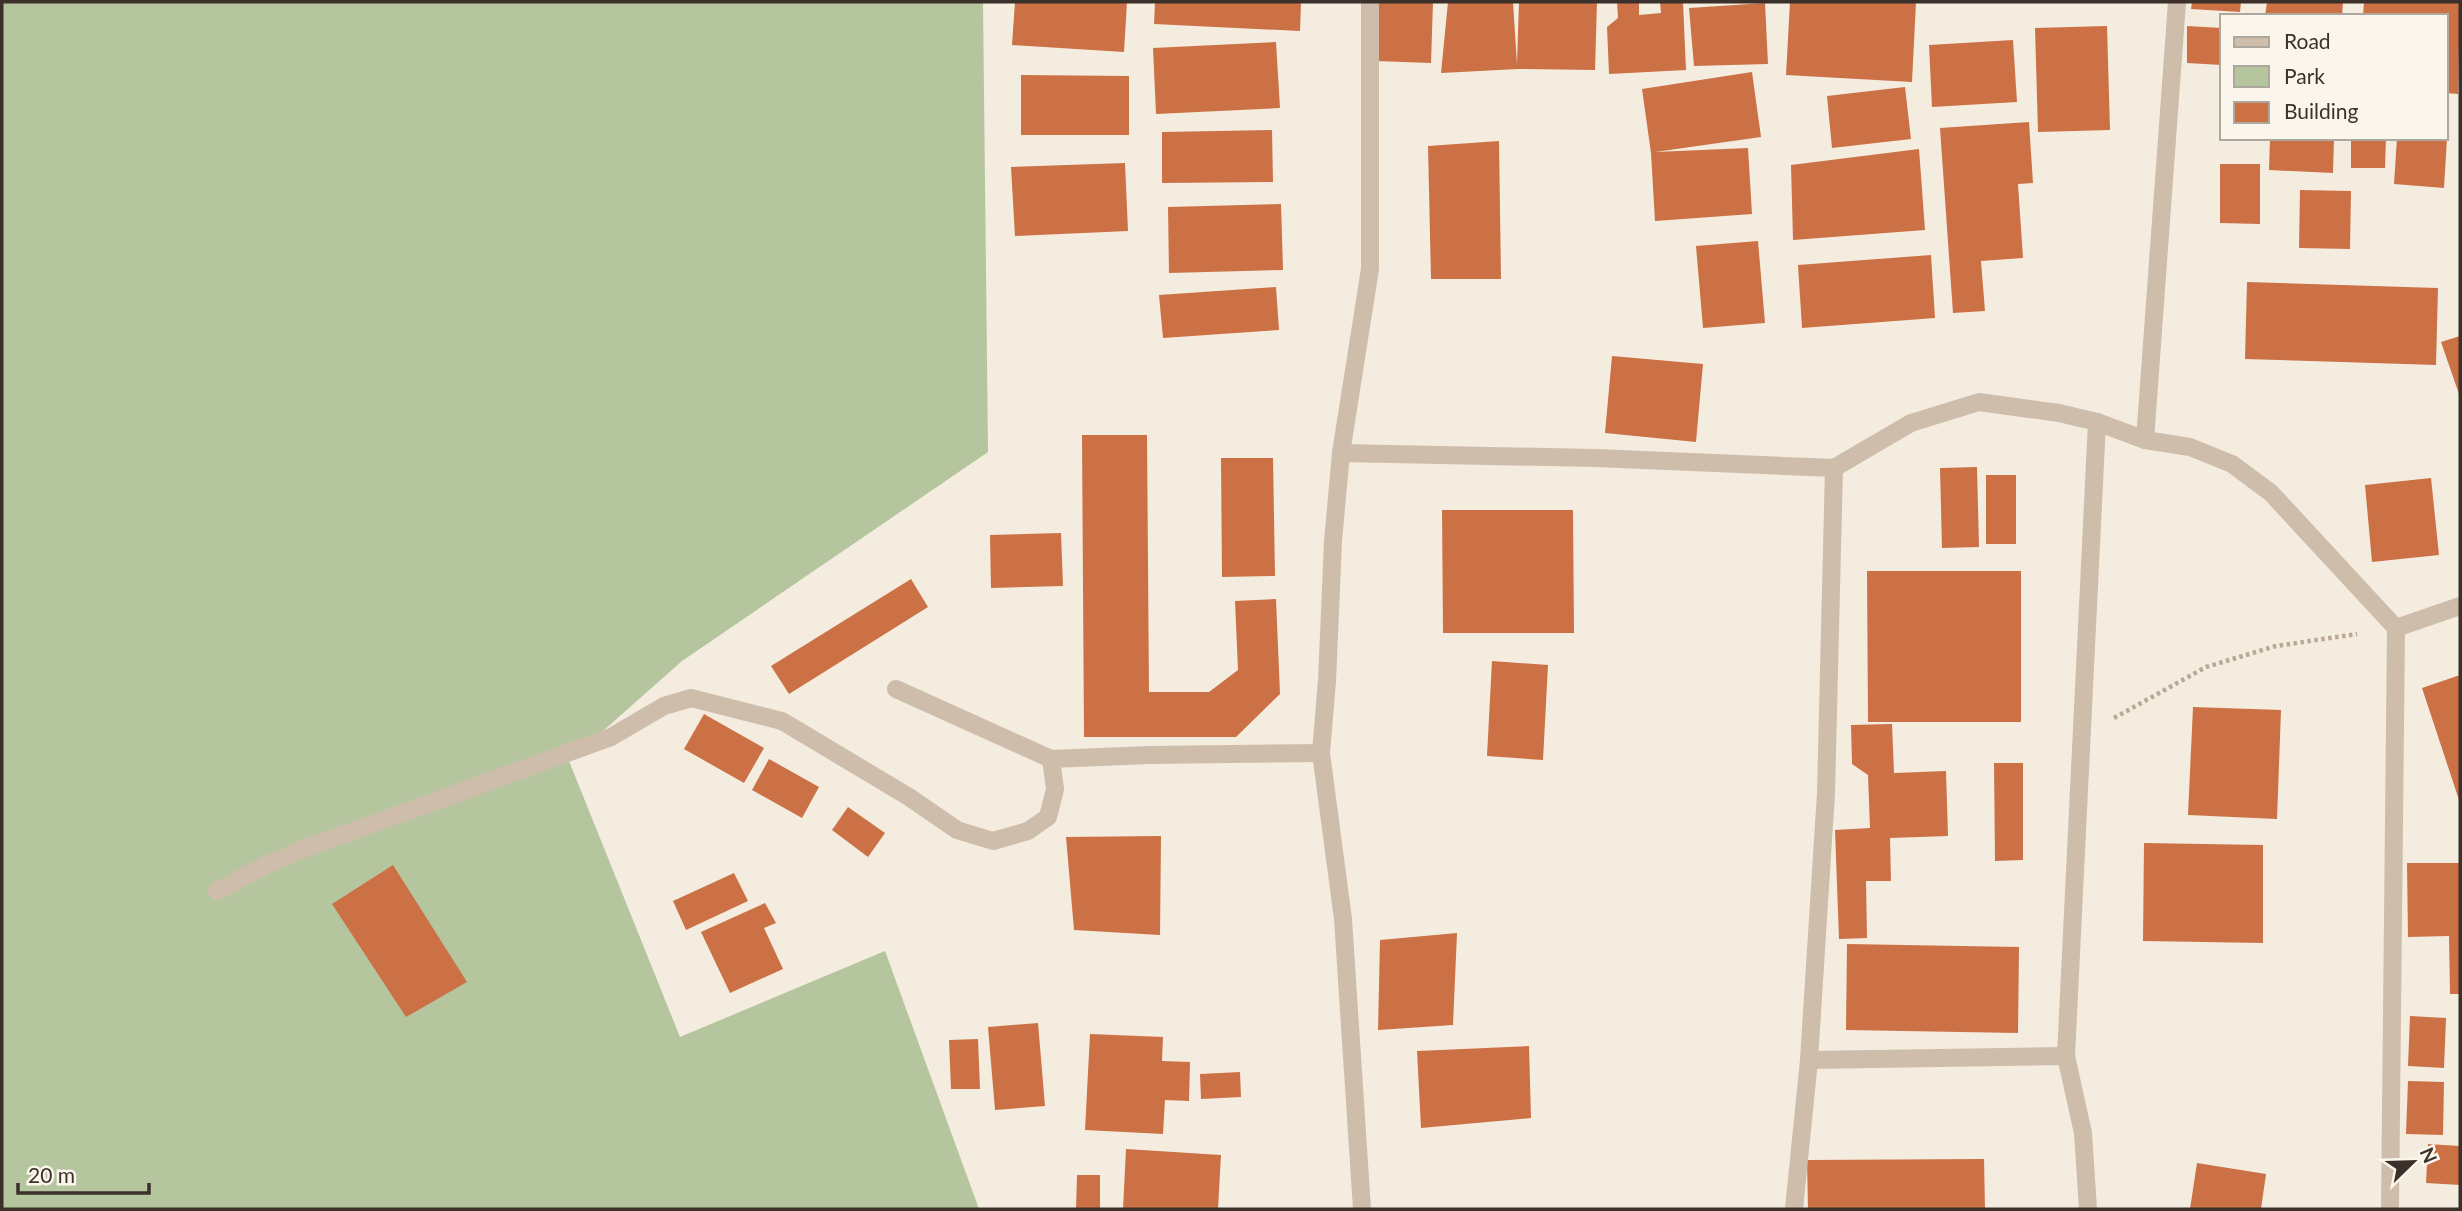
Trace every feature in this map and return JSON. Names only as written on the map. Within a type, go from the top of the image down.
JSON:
[{"type":"street","points":[[1362,1209],[1343,919],[1321,753],[1333,541],[1342,453],[1370,269],[1370,2]]},
{"type":"street","points":[[2145,440],[2177,2]]},
{"type":"street","points":[[1342,453],[1596,457],[1834,468],[1911,423],[1979,402],[2059,413],[2096,422],[2145,440],[2190,447],[2232,464],[2271,493],[2396,628],[2390,1209]]},
{"type":"street","points":[[2088,1209],[2083,1133],[2066,1056],[2096,422]]},
{"type":"street","points":[[1794,1209],[1809,1060],[1826,793],[1834,468]]},
{"type":"street","points":[[2396,628],[2460,606]]},
{"type":"street","points":[[896,689],[1051,758],[1321,753]]},
{"type":"street","points":[[217,891],[301,850],[611,737],[664,706],[691,698],[782,722],[909,797],[957,830],[993,841],[1028,831],[1048,817],[1055,789],[1051,758]]},
{"type":"street","points":[[1809,1060],[2066,1056]]},
{"type":"path","points":[[2082,736],[2206,667],[2276,646],[2396,628]]},
{"type":"green space","points":[[2,2],[983,2],[988,452],[682,661],[569,761],[680,1037],[885,951],[979,1209],[2,1209]]},
{"type":"building","points":[[1015,2],[1127,2],[1124,52],[1012,45]]},
{"type":"building","points":[[1155,2],[1301,2],[1300,31],[1154,24]]},
{"type":"building","points":[[1377,2],[1433,2],[1431,63],[1376,61]]},
{"type":"building","points":[[1448,2],[1513,2],[1517,64],[1519,2],[1597,2],[1595,70],[1518,69],[1441,73]]},
{"type":"building","points":[[1617,2],[1639,2],[1639,15],[1661,13],[1660,2],[1683,2],[1686,70],[1609,74],[1607,27],[1618,18]]},
{"type":"building","points":[[1790,2],[1916,2],[1912,82],[1786,75]]},
{"type":"building","points":[[2192,2],[2241,2],[2240,12],[2191,9]]},
{"type":"building","points":[[2267,2],[2343,2],[2342,14],[2265,14]]},
{"type":"building","points":[[2364,2],[2460,2],[2458,94],[2448,93],[2448,14],[2363,14]]},
{"type":"building","points":[[1765,3],[1768,64],[1694,66],[1689,8]]},
{"type":"building","points":[[2107,26],[2110,130],[2038,132],[2035,28]]},
{"type":"building","points":[[2187,26],[2220,28],[2220,65],[2187,63]]},
{"type":"building","points":[[2013,40],[2017,102],[1932,107],[1929,45]]},
{"type":"building","points":[[1276,42],[1280,108],[1156,114],[1153,48]]},
{"type":"building","points":[[1752,72],[1761,137],[1655,152],[1748,148],[1752,214],[1655,221],[1651,153],[1642,89]]},
{"type":"building","points":[[1021,75],[1129,76],[1129,135],[1021,135]]},
{"type":"building","points":[[1905,87],[1911,139],[1832,148],[1827,96]]},
{"type":"building","points":[[2029,122],[2033,183],[2018,184],[2023,258],[1981,261],[1985,311],[1953,313],[1940,128]]},
{"type":"building","points":[[1272,130],[1273,182],[1162,183],[1162,132]]},
{"type":"building","points":[[2270,140],[2334,140],[2333,173],[2269,170]]},
{"type":"building","points":[[2351,140],[2386,140],[2385,168],[2351,168]]},
{"type":"building","points":[[2397,140],[2447,140],[2444,188],[2394,184]]},
{"type":"building","points":[[1499,141],[1501,279],[1431,279],[1428,146]]},
{"type":"building","points":[[1919,149],[1925,230],[1793,240],[1791,165]]},
{"type":"building","points":[[1125,163],[1128,231],[1015,236],[1011,167]]},
{"type":"building","points":[[2220,164],[2260,164],[2260,224],[2220,223]]},
{"type":"building","points":[[2300,190],[2351,191],[2350,249],[2299,248]]},
{"type":"building","points":[[1281,204],[1283,270],[1169,273],[1168,207]]},
{"type":"building","points":[[1758,241],[1765,323],[1703,328],[1696,246]]},
{"type":"building","points":[[1931,255],[1935,318],[1802,328],[1798,265]]},
{"type":"building","points":[[2247,282],[2438,288],[2436,365],[2245,359]]},
{"type":"building","points":[[1276,287],[1279,330],[1163,338],[1159,295]]},
{"type":"building","points":[[2460,336],[2460,397],[2441,342]]},
{"type":"building","points":[[1612,356],[1703,364],[1696,442],[1605,433]]},
{"type":"building","points":[[1082,435],[1147,435],[1149,692],[1209,692],[1238,670],[1235,601],[1276,599],[1280,694],[1236,737],[1084,737]]},
{"type":"building","points":[[1221,458],[1273,458],[1275,576],[1222,577]]},
{"type":"building","points":[[1977,467],[1979,547],[1942,548],[1940,468]]},
{"type":"building","points":[[1986,475],[2016,475],[2016,544],[1986,544]]},
{"type":"building","points":[[2431,478],[2439,555],[2372,562],[2365,485]]},
{"type":"building","points":[[1442,510],[1573,510],[1574,633],[1443,633]]},
{"type":"building","points":[[1061,533],[1063,586],[991,588],[990,535]]},
{"type":"building","points":[[1867,571],[2021,571],[2021,722],[1868,722]]},
{"type":"building","points":[[911,579],[928,607],[789,694],[771,666]]},
{"type":"building","points":[[1492,661],[1548,665],[1543,760],[1487,756]]},
{"type":"building","points":[[2460,675],[2460,803],[2422,688]]},
{"type":"building","points":[[2193,707],[2281,710],[2277,819],[2188,815]]},
{"type":"building","points":[[704,714],[764,748],[744,783],[684,749]]},
{"type":"building","points":[[1892,724],[1894,773],[1946,771],[1948,836],[1890,838],[1891,881],[1866,881],[1867,938],[1839,939],[1835,830],[1870,828],[1868,775],[1852,764],[1851,725]]},
{"type":"building","points":[[769,759],[819,787],[802,818],[752,790]]},
{"type":"building","points":[[1994,763],[2023,763],[2023,860],[1995,861]]},
{"type":"building","points":[[848,807],[885,833],[868,857],[832,830]]},
{"type":"building","points":[[1161,836],[1160,935],[1074,930],[1066,837]]},
{"type":"building","points":[[2144,843],[2263,845],[2263,943],[2143,941]]},
{"type":"building","points":[[2407,863],[2460,863],[2460,994],[2450,994],[2449,936],[2408,937]]},
{"type":"building","points":[[393,865],[467,982],[406,1017],[332,904]]},
{"type":"building","points":[[734,873],[748,901],[686,930],[673,901]]},
{"type":"building","points":[[765,903],[776,923],[764,928],[783,969],[730,993],[701,932]]},
{"type":"building","points":[[1457,933],[1453,1025],[1378,1030],[1380,940]]},
{"type":"building","points":[[1847,944],[2019,947],[2018,1033],[1846,1030]]},
{"type":"building","points":[[2410,1016],[2446,1018],[2444,1068],[2408,1066]]},
{"type":"building","points":[[1038,1023],[1045,1106],[995,1110],[988,1027]]},
{"type":"building","points":[[1090,1034],[1163,1037],[1162,1061],[1190,1062],[1189,1101],[1165,1100],[1163,1134],[1085,1130]]},
{"type":"building","points":[[978,1039],[980,1089],[951,1089],[949,1040]]},
{"type":"building","points":[[1529,1046],[1531,1118],[1421,1128],[1417,1051]]},
{"type":"building","points":[[1240,1072],[1241,1097],[1201,1099],[1200,1074]]},
{"type":"building","points":[[2408,1081],[2444,1082],[2443,1135],[2406,1134]]},
{"type":"building","points":[[2428,1144],[2460,1146],[2460,1185],[2426,1183]]},
{"type":"building","points":[[1126,1149],[1221,1155],[1218,1209],[1123,1209]]},
{"type":"building","points":[[1984,1159],[1985,1209],[1808,1209],[1807,1160]]},
{"type":"building","points":[[2197,1163],[2266,1174],[2261,1209],[2190,1209]]},
{"type":"building","points":[[1077,1175],[1100,1175],[1100,1209],[1076,1209]]}]
